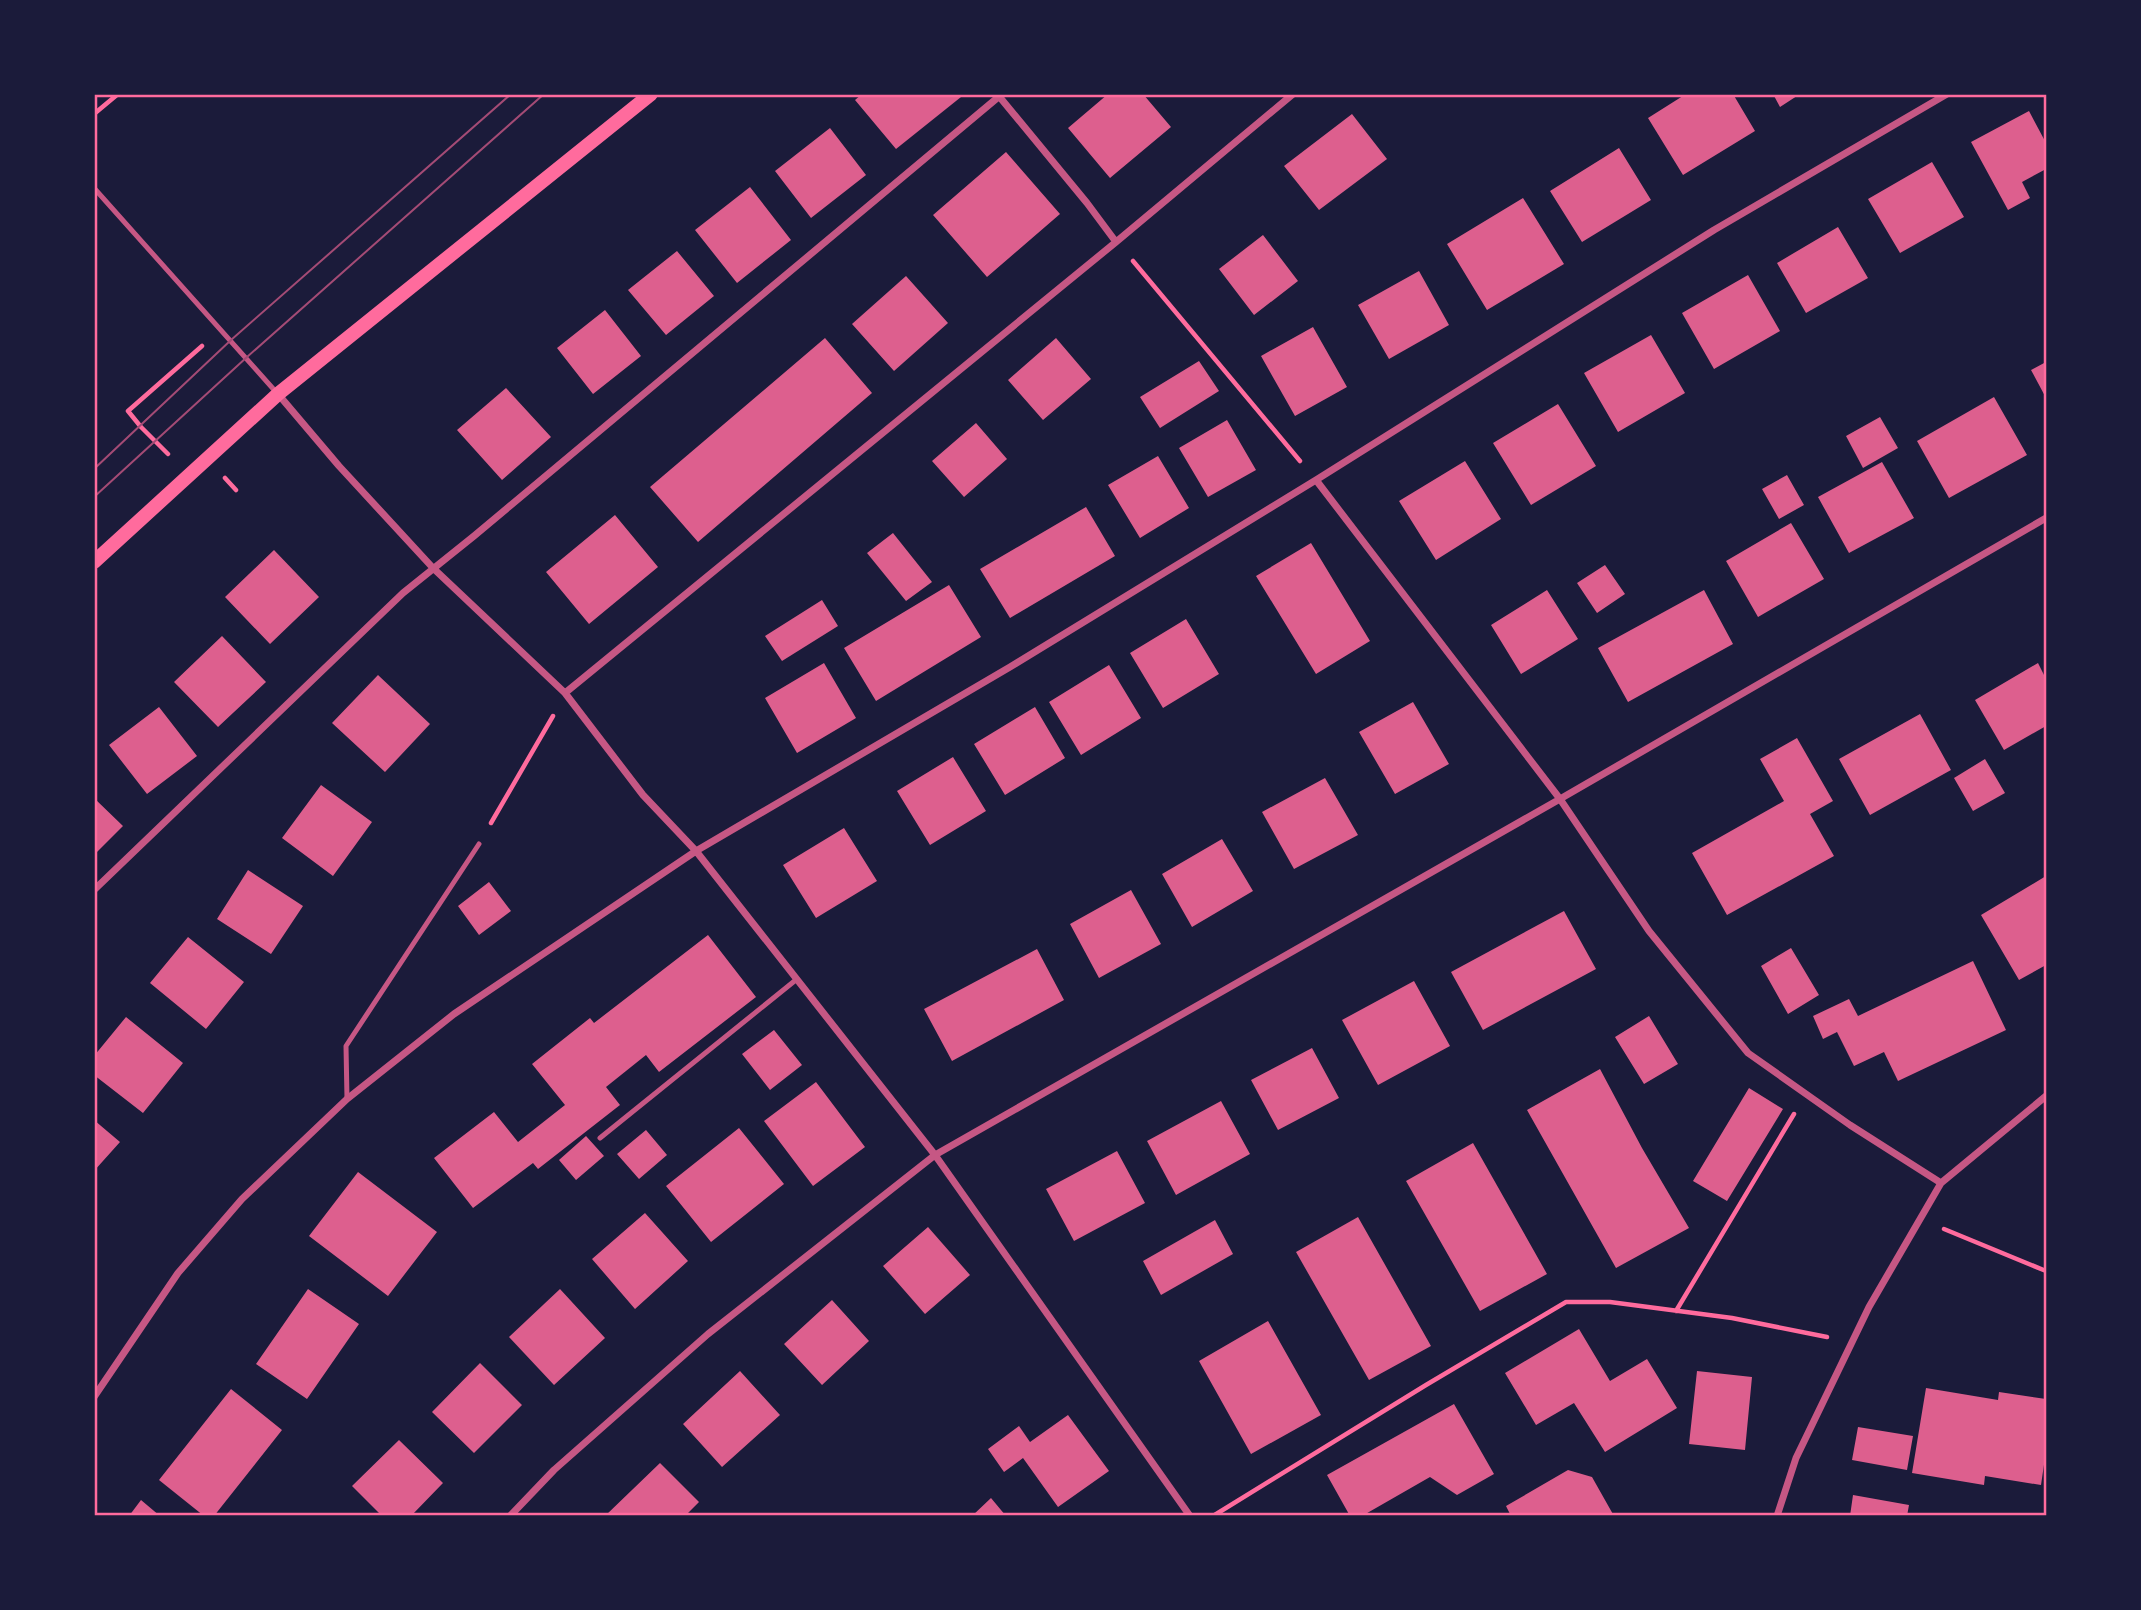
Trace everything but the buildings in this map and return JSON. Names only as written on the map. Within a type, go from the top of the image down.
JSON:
[{"type":"main road","points":[[94,562],[278,394],[651,94]]},
{"type":"street","points":[[565,693],[1293,94]]},
{"type":"street","points":[[94,1397],[178,1272],[242,1199],[346,1099],[454,1014],[696,851],[1010,667],[1316,480],[1714,230],[1947,94]]},
{"type":"street","points":[[94,890],[403,593],[999,95],[1116,242]]},
{"type":"street","points":[[278,394],[339,466],[433,568],[565,693],[643,795],[696,851],[935,1155],[1190,1516]]},
{"type":"street","points":[[1316,480],[1560,799],[1649,931],[1748,1053],[1941,1183]]},
{"type":"street","points":[[510,1516],[554,1470],[708,1334],[935,1155],[2046,518]]},
{"type":"street","points":[[1777,1516],[1796,1458],[1869,1307],[1941,1183],[2046,1096]]},
{"type":"lane","points":[[94,188],[278,394]]},
{"type":"lane","points":[[346,1099],[346,1046],[479,844]]},
{"type":"lane","points":[[600,1138],[797,979]]},
{"type":"path","points":[[94,114],[118,94]]},
{"type":"path","points":[[1116,242],[1316,480]]},
{"type":"path","points":[[174,448],[166,455],[128,411],[221,329]]},
{"type":"path","points":[[207,459],[236,490]]},
{"type":"path","points":[[479,844],[565,693]]},
{"type":"path","points":[[1676,1311],[1806,1094]]},
{"type":"path","points":[[1920,1220],[2046,1271]]},
{"type":"path","points":[[1213,1516],[1566,1302],[1610,1302],[1732,1318],[1852,1342]]},
{"type":"tram line","points":[[94,469],[231,340],[511,94]]},
{"type":"tram line","points":[[94,497],[247,357],[544,94]]}]
